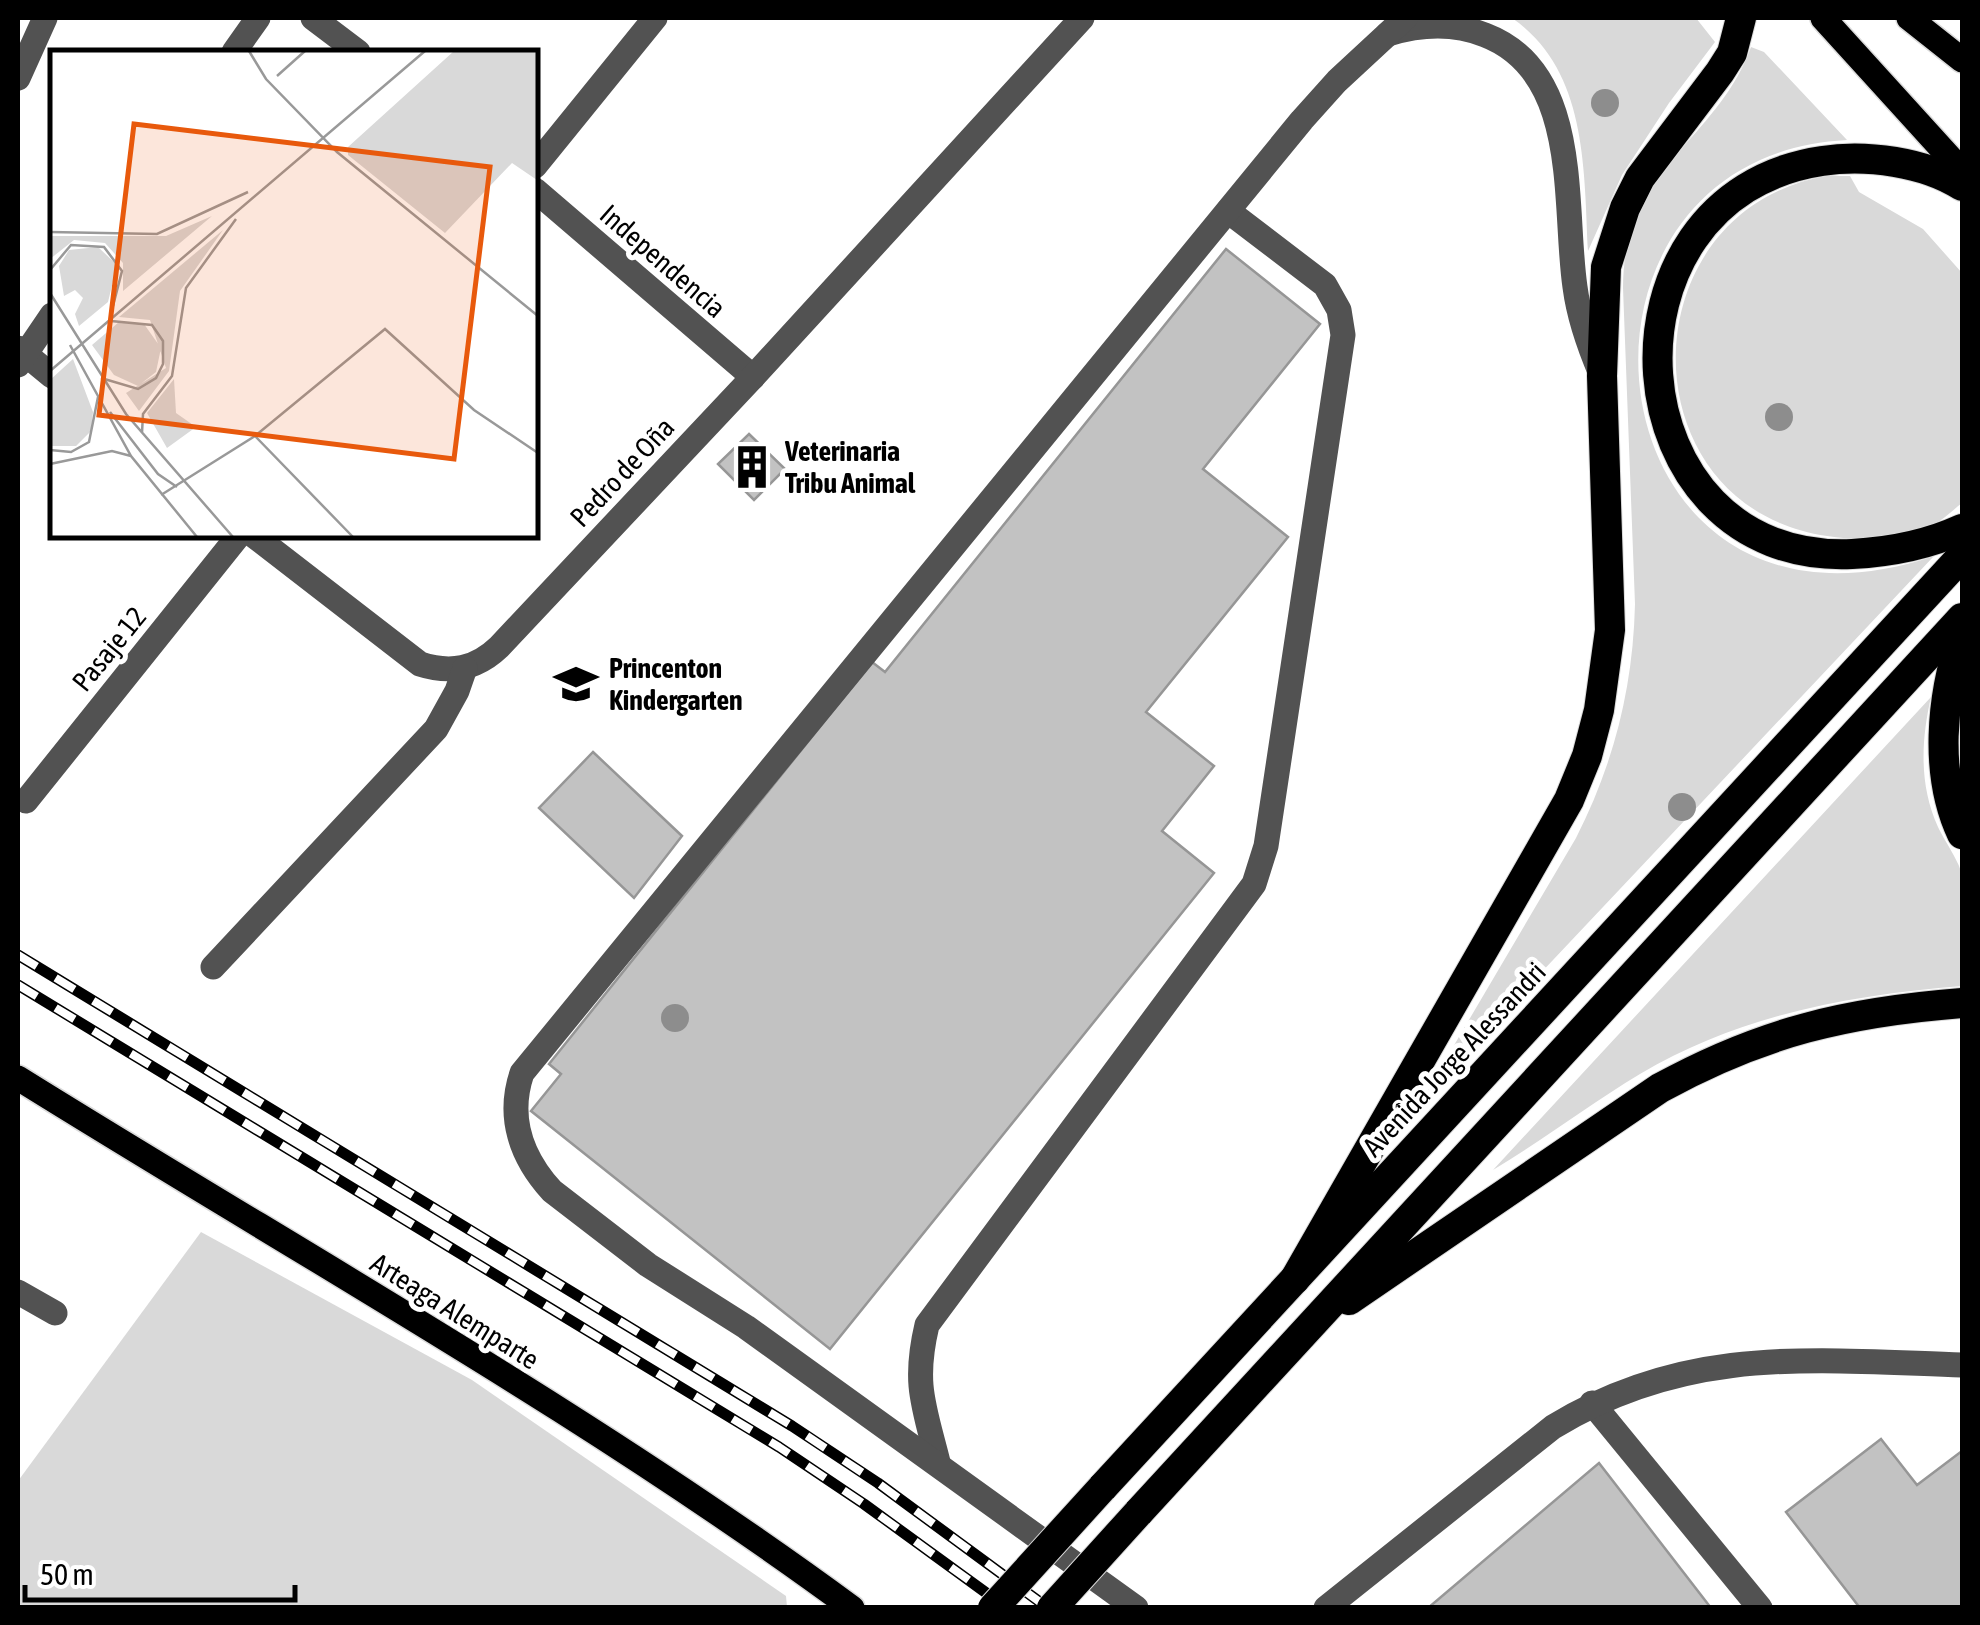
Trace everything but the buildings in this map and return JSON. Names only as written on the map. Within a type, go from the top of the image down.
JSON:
[{"type":"highway","points":[[1296,1279],[1548,842],[1587,756],[1604,684],[1610,630],[1602,376],[1604,281],[1618,224],[1659,150],[1726,62],[1741,18]]},
{"type":"highway","points":[[1962,186],[1922,170],[1864,158],[1808,163],[1751,184],[1706,220],[1675,266],[1662,308],[1658,358],[1666,420],[1677,450],[1712,502],[1750,533],[1795,551],[1834,555],[1911,547],[1962,529]]},
{"type":"highway","name":"Avenida Jorge Alessandri","points":[[994,1608],[1962,556]]},
{"type":"highway","points":[[1052,1608],[1962,618]]},
{"type":"highway","points":[[1962,636],[1950,683],[1944,756],[1951,806],[1962,834]]},
{"type":"highway","points":[[1309,1326],[1660,1088],[1699,1066],[1783,1032],[1827,1020],[1962,1003]]},
{"type":"main road","points":[[1910,18],[1962,59]]},
{"type":"main road","points":[[1937,18],[1962,59]]},
{"type":"main road","points":[[1826,20],[1962,171]]},
{"type":"main road","name":"Arteaga Alemparte","points":[[18,1078],[572,1419],[745,1532],[852,1608]]},
{"type":"street","points":[[18,78],[46,18]]},
{"type":"street","points":[[235,50],[258,18]]},
{"type":"street","points":[[312,18],[355,50]]},
{"type":"street","points":[[538,162],[655,18]]},
{"type":"street","name":"Pedro de Oña","points":[[465,668],[499,648],[753,378],[1082,18]]},
{"type":"street","points":[[1136,1608],[938,1462],[648,1265],[552,1191],[539,1177],[522,1143],[514,1098],[522,1073],[1302,120],[1396,26],[1472,30],[1508,46],[1535,72],[1555,117],[1562,146],[1577,299],[1602,376]]},
{"type":"street","name":"Independencia","points":[[538,193],[753,378]]},
{"type":"street","points":[[938,1462],[918,1385],[927,1325],[1254,884],[1266,846],[1343,335],[1340,310],[1325,285],[1228,211]]},
{"type":"street","points":[[50,318],[20,356],[50,375]]},
{"type":"street","name":"Pasaje 12","points":[[26,801],[237,538]]},
{"type":"street","points":[[213,966],[436,729],[465,668],[450,670],[420,664],[256,538]]},
{"type":"street","points":[[18,1292],[55,1314]]},
{"type":"street","points":[[1326,1608],[1553,1428],[1592,1403],[1640,1384],[1746,1362],[1796,1359],[1962,1366]]},
{"type":"street","points":[[1592,1403],[1760,1608]]},
{"type":"shaded area","points":[[1512,18],[1696,18],[1715,42],[1622,175],[1588,251],[1582,154],[1568,92],[1537,39]]},
{"type":"shaded area","points":[[1751,47],[1764,52],[1847,140],[1745,167],[1678,228],[1643,310],[1641,398],[1670,480],[1729,543],[1817,572],[1934,556],[1423,1098],[1576,838],[1611,753],[1630,665],[1635,604],[1623,288],[1627,247],[1638,212],[1654,183],[1716,108]]},
{"type":"shaded area","points":[[1826,176],[1850,176],[1859,192],[1923,229],[1962,273],[1962,503],[1932,526],[1907,535],[1867,539],[1827,536],[1761,513],[1713,472],[1685,418],[1676,358],[1685,297],[1714,243],[1761,200]]},
{"type":"shaded area","points":[[1931,697],[1925,730],[1925,779],[1938,827],[1962,876],[1962,986],[1837,1002],[1716,1037],[1640,1074],[1493,1170]]},
{"type":"shaded area","points":[[201,1232],[472,1380],[786,1596],[787,1607],[18,1607],[18,1481]]},
{"type":"railway","points":[[18,955],[792,1426],[878,1483],[1048,1608]]},
{"type":"railway","points":[[18,985],[779,1447],[1007,1608]]},
{"type":"place","name":"Veterinaria Tribu Animal","points":[[752,467]]},
{"type":"place","name":"Princenton Kindergarten","points":[[576,684]]}]
